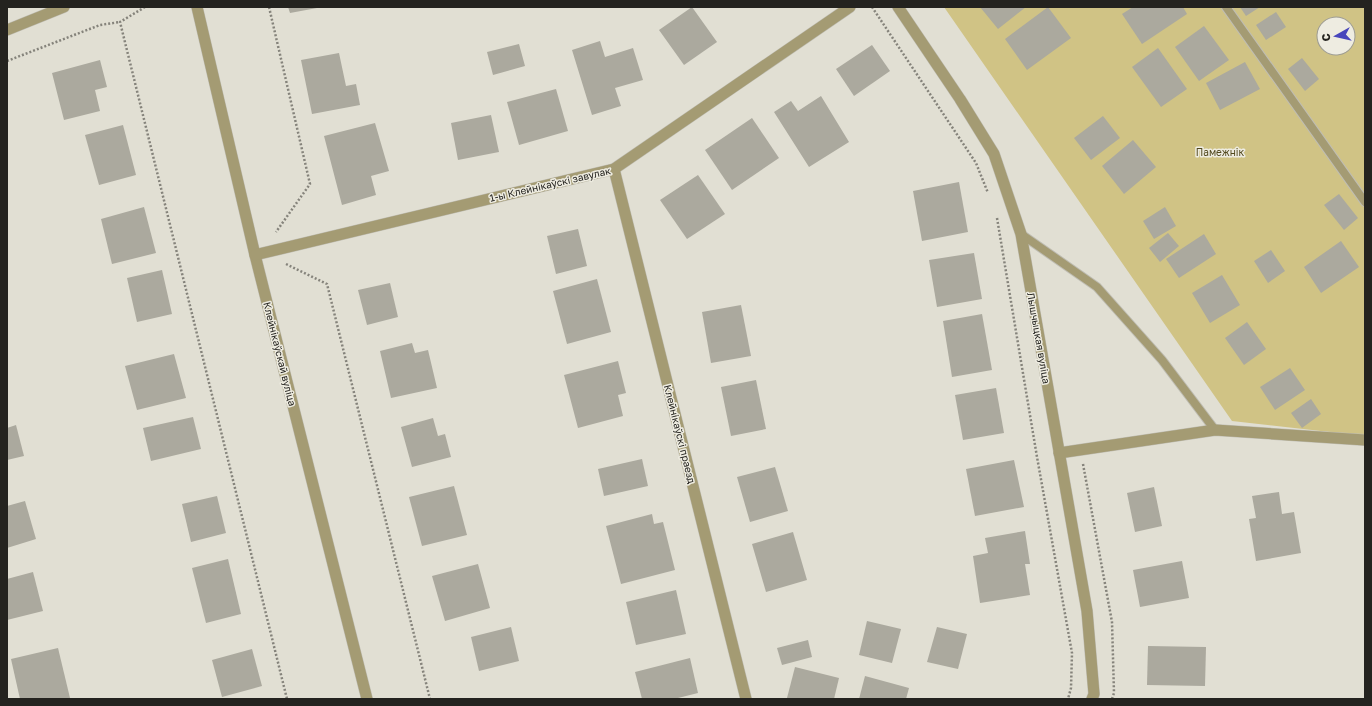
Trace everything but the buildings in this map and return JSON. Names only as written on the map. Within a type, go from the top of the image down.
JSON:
[{"type":"street","points":[[7,30],[64,7]]},
{"type":"street","name":"Клейнікаўскай вуліца","points":[[197,7],[255,255],[367,699]]},
{"type":"street","name":"1-ы Клейнікаўскі завулак","points":[[255,255],[279,248],[614,169],[850,7]]},
{"type":"street","name":"Лышчыцкая вуліца","points":[[898,7],[960,99],[994,154],[1020,234],[1087,611],[1094,694],[1092,699]]},
{"type":"street","name":"Клейнікаўскі праезд","points":[[614,169],[746,699]]},
{"type":"street","points":[[1059,453],[1215,430],[1365,440]]},
{"type":"lane","points":[[1226,7],[1365,202]]},
{"type":"lane","points":[[1020,234],[1097,287],[1162,360],[1215,430]]},
{"type":"path","points":[[7,61],[100,25],[120,22],[145,7]]},
{"type":"path","points":[[268,7],[310,184],[275,234],[283,263],[327,284],[430,699]]},
{"type":"path","points":[[872,7],[976,163],[990,198]]},
{"type":"path","points":[[120,22],[287,699]]},
{"type":"path","points":[[996,212],[1037,457],[1072,653],[1071,688],[1068,699]]},
{"type":"path","points":[[1081,450],[1112,622],[1114,693],[1112,699]]},
{"type":"green space","name":"Памежнік","points":[[944,7],[1365,7],[1365,436],[1232,421]]}]
